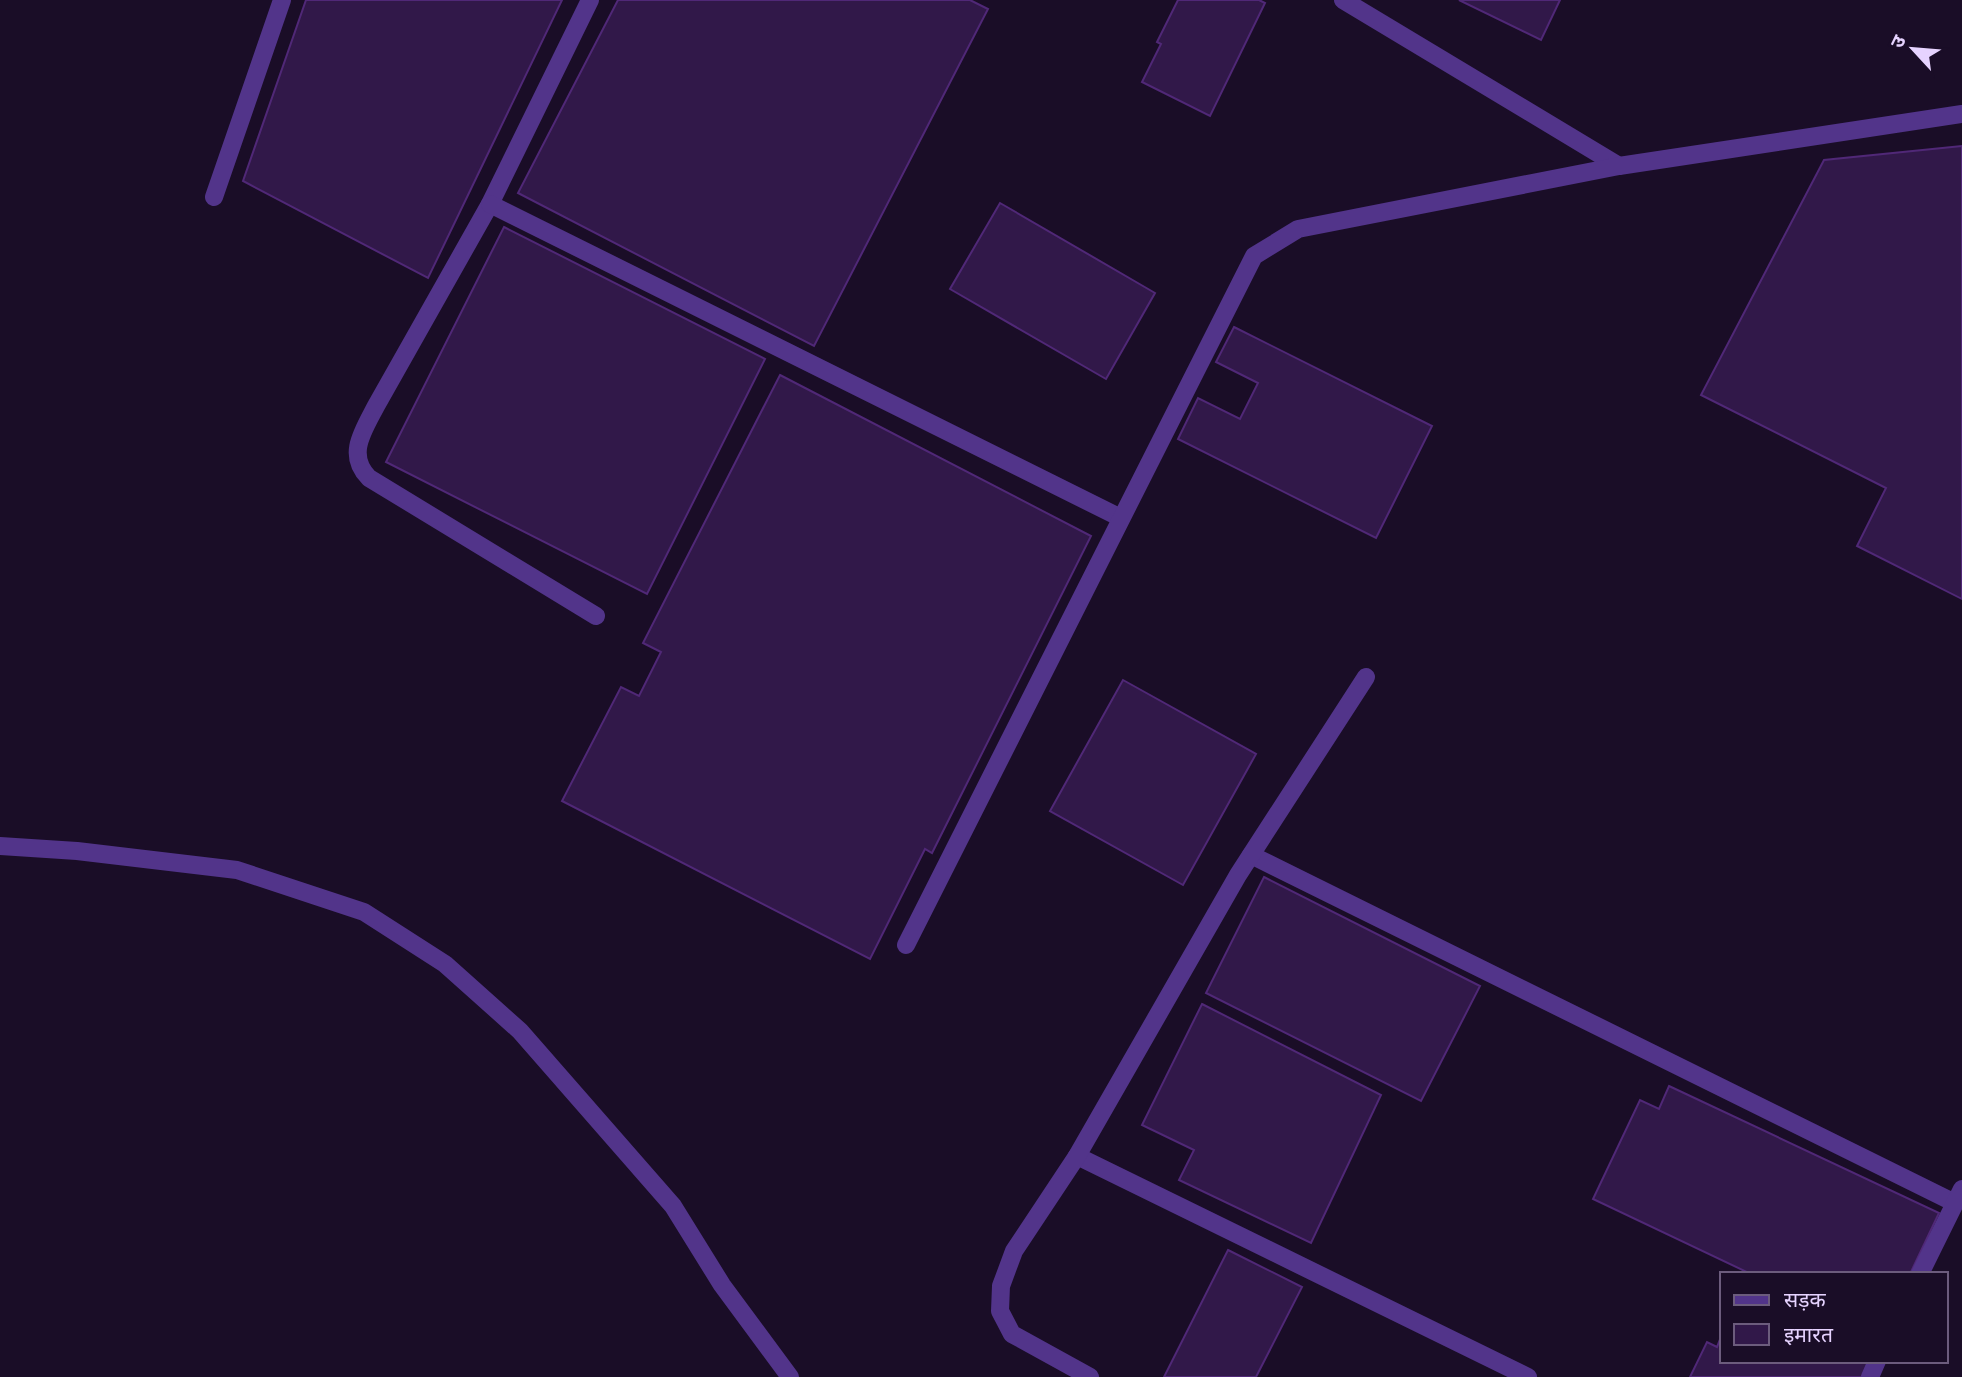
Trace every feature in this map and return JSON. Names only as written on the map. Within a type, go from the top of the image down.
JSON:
[{"type":"lane","points":[[214,197],[282,0]]},
{"type":"lane","points":[[590,0],[490,204],[376,406],[356,455],[359,468],[369,478],[596,616]]},
{"type":"lane","points":[[1343,0],[1619,166]]},
{"type":"lane","points":[[905,945],[1254,256],[1298,229],[1619,166],[1962,114]]},
{"type":"lane","points":[[490,204],[1121,518]]},
{"type":"lane","points":[[1090,1377],[1012,1334],[1000,1311],[1001,1286],[1014,1251],[1077,1156],[1251,855],[1366,677]]},
{"type":"lane","points":[[0,846],[77,851],[237,870],[364,912],[445,964],[520,1031],[673,1206],[722,1285],[790,1377]]},
{"type":"lane","points":[[1251,855],[1959,1196],[1921,1272]]},
{"type":"lane","points":[[1077,1156],[1528,1377]]},
{"type":"building","points":[[306,0],[562,0],[428,278],[243,181]]},
{"type":"building","points":[[618,0],[970,0],[988,9],[814,346],[518,193]]},
{"type":"building","points":[[1178,0],[1259,0],[1265,3],[1210,116],[1142,82],[1161,44],[1157,42]]},
{"type":"building","points":[[1459,0],[1560,0],[1541,40]]},
{"type":"building","points":[[1962,146],[1962,599],[1857,546],[1886,488],[1701,395],[1824,160]]},
{"type":"building","points":[[1000,203],[1155,293],[1106,379],[950,289]]},
{"type":"building","points":[[504,227],[765,359],[647,594],[386,462]]},
{"type":"building","points":[[1234,327],[1432,426],[1376,538],[1178,439],[1198,398],[1240,419],[1258,383],[1216,362]]},
{"type":"building","points":[[780,375],[1091,536],[932,853],[925,849],[870,959],[562,801],[621,687],[639,696],[661,652],[643,643]]},
{"type":"building","points":[[1123,680],[1256,754],[1183,885],[1050,811]]},
{"type":"building","points":[[1264,877],[1480,986],[1421,1101],[1206,993]]},
{"type":"building","points":[[1202,1004],[1381,1095],[1311,1243],[1179,1180],[1194,1150],[1142,1125]]},
{"type":"building","points":[[1669,1086],[1939,1213],[1911,1272],[1747,1272],[1593,1199],[1640,1100],[1659,1109]]},
{"type":"building","points":[[1228,1250],[1302,1287],[1256,1377],[1164,1377]]},
{"type":"building","points":[[1720,1339],[1720,1363],[1868,1363],[1862,1377],[1690,1377],[1707,1342],[1717,1347]]}]
